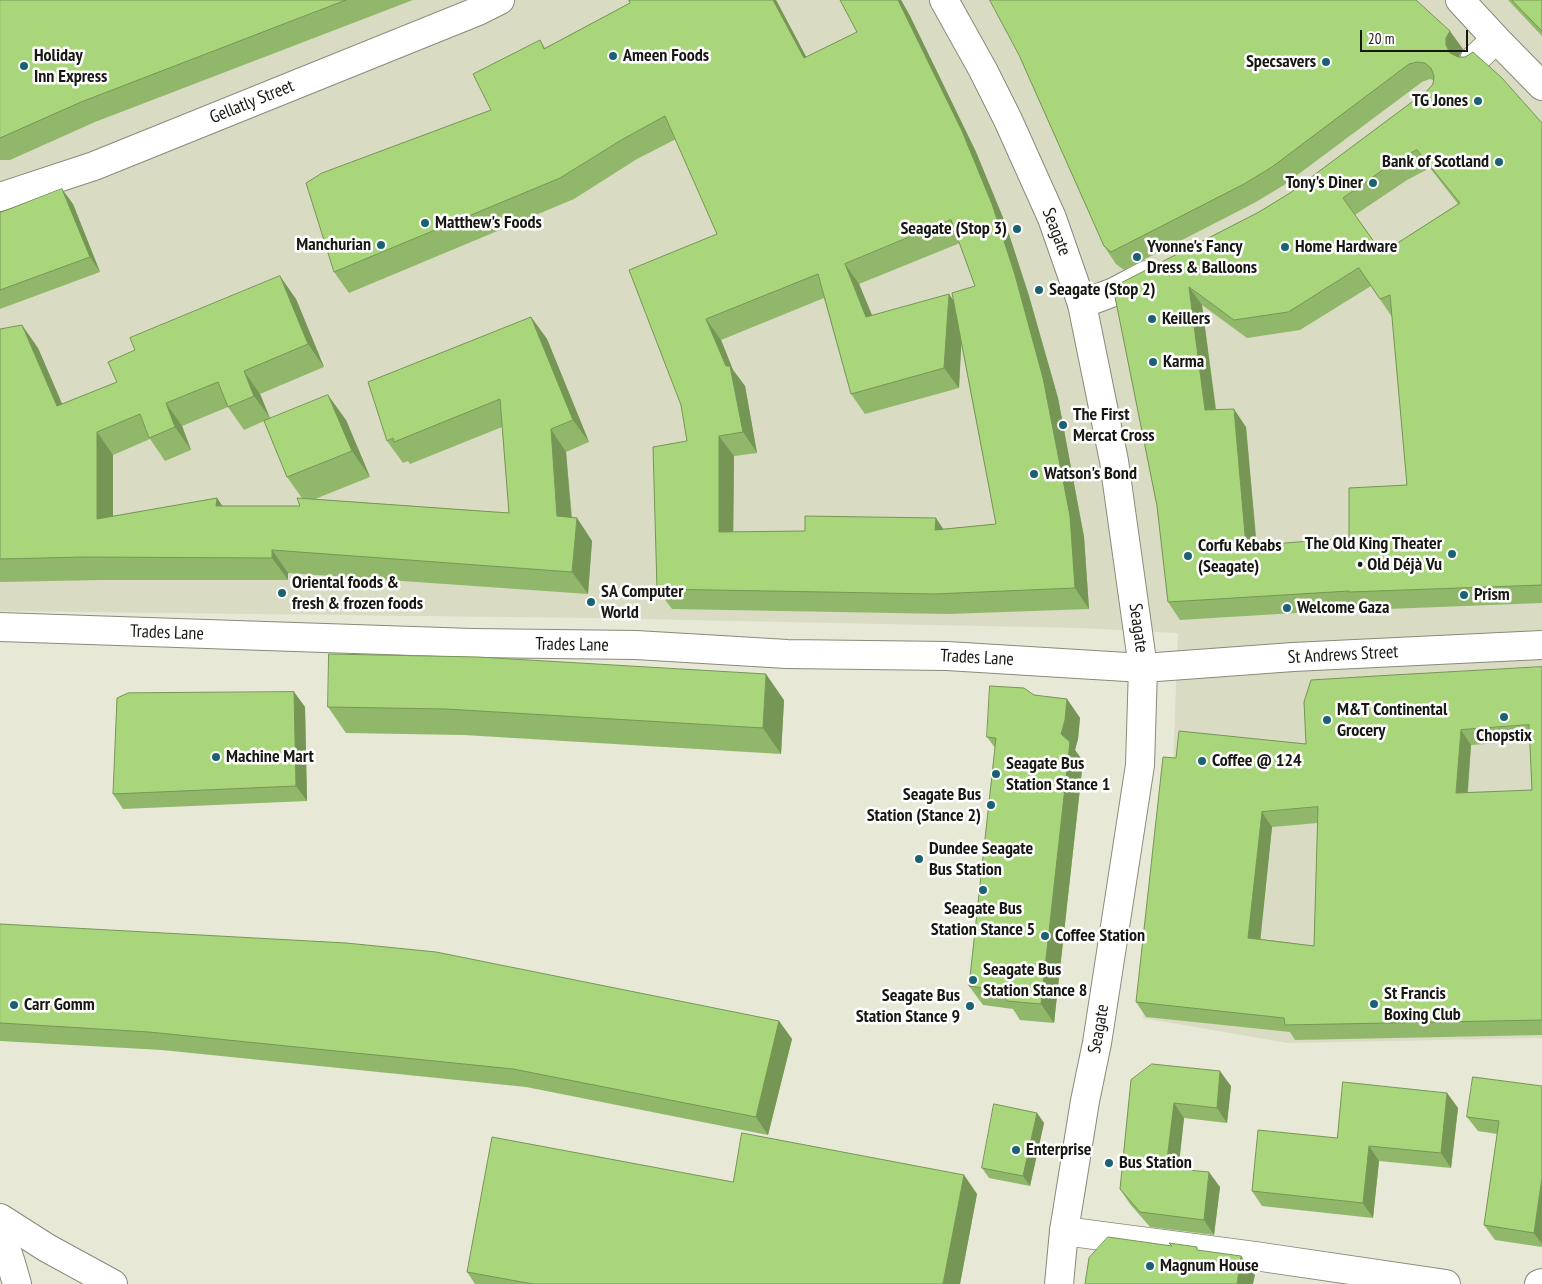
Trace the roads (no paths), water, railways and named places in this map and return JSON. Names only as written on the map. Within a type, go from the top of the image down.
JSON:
[{"type":"main road","name":"Gellatly Street","points":[[0,197],[94,166],[478,12],[500,0]]},
{"type":"main road","name":"Seagate","points":[[944,0],[1008,120],[1052,218],[1082,304],[1114,461],[1143,668],[1140,766],[1097,1043],[1085,1101],[1064,1231],[1059,1284]]},
{"type":"main road","points":[[1460,0],[1496,39],[1536,70]]},
{"type":"main road","points":[[1474,60],[1496,39]]},
{"type":"main road","points":[[1082,304],[1114,292],[1168,264]]},
{"type":"main road","name":"Trades Lane","points":[[0,627],[472,644],[636,645],[787,654],[948,656],[1143,668]]},
{"type":"main road","name":"St Andrews Street","points":[[1143,668],[1293,657],[1542,644]]},
{"type":"main road","points":[[0,1218],[47,1248],[113,1284]]},
{"type":"main road","points":[[0,1230],[16,1284]]},
{"type":"main road","points":[[1064,1231],[1446,1284]]},
{"type":"place","name":"Ameen Foods","points":[[613,56]]},
{"type":"place","name":"Specsavers","points":[[1326,62]]},
{"type":"place","name":"Holiday Inn Express","points":[[24,66]]},
{"type":"place","name":"TG Jones","points":[[1478,101]]},
{"type":"place","name":"Bank of Scotland","points":[[1499,162]]},
{"type":"place","name":"Tony's Diner","points":[[1373,183]]},
{"type":"place","name":"Matthew's Foods","points":[[425,223]]},
{"type":"place","name":"Seagate (Stop 3)","points":[[1017,229]]},
{"type":"place","name":"Manchurian","points":[[381,245]]},
{"type":"place","name":"Home Hardware","points":[[1285,247]]},
{"type":"place","name":"Yvonne's Fancy Dress & Balloons","points":[[1137,257]]},
{"type":"place","name":"Seagate (Stop 2)","points":[[1039,290]]},
{"type":"place","name":"Keillers","points":[[1152,319]]},
{"type":"place","name":"Karma","points":[[1153,362]]},
{"type":"place","name":"The First Mercat Cross","points":[[1063,425]]},
{"type":"place","name":"Watson's Bond","points":[[1034,474]]},
{"type":"place","name":"The Old King Theater • Old Déjà Vu","points":[[1452,554]]},
{"type":"place","name":"Corfu Kebabs (Seagate)","points":[[1188,556]]},
{"type":"place","name":"Oriental foods & fresh & frozen foods","points":[[282,593]]},
{"type":"place","name":"Prism","points":[[1464,595]]},
{"type":"place","name":"SA Computer World","points":[[591,602]]},
{"type":"place","name":"Welcome Gaza","points":[[1287,608]]},
{"type":"place","name":"Chopstix","points":[[1504,717]]},
{"type":"place","name":"M&T Continental Grocery","points":[[1327,720]]},
{"type":"place","name":"Machine Mart","points":[[216,757]]},
{"type":"place","name":"Coffee @ 124","points":[[1202,761]]},
{"type":"place","name":"Seagate Bus Station Stance 1","points":[[996,774]]},
{"type":"place","name":"Seagate Bus Station (Stance 2)","points":[[991,805]]},
{"type":"place","name":"Dundee Seagate Bus Station","points":[[919,859]]},
{"type":"place","name":"Seagate Bus Station Stance 5","points":[[983,890]]},
{"type":"place","name":"Coffee Station","points":[[1045,936]]},
{"type":"place","name":"Seagate Bus Station Stance 8","points":[[973,980]]},
{"type":"place","name":"St Francis Boxing Club","points":[[1374,1004]]},
{"type":"place","name":"Carr Gomm","points":[[14,1005]]},
{"type":"place","name":"Seagate Bus Station Stance 9","points":[[970,1006]]},
{"type":"place","name":"Enterprise","points":[[1016,1150]]},
{"type":"place","name":"Bus Station","points":[[1109,1163]]},
{"type":"place","name":"Magnum House","points":[[1150,1266]]}]
